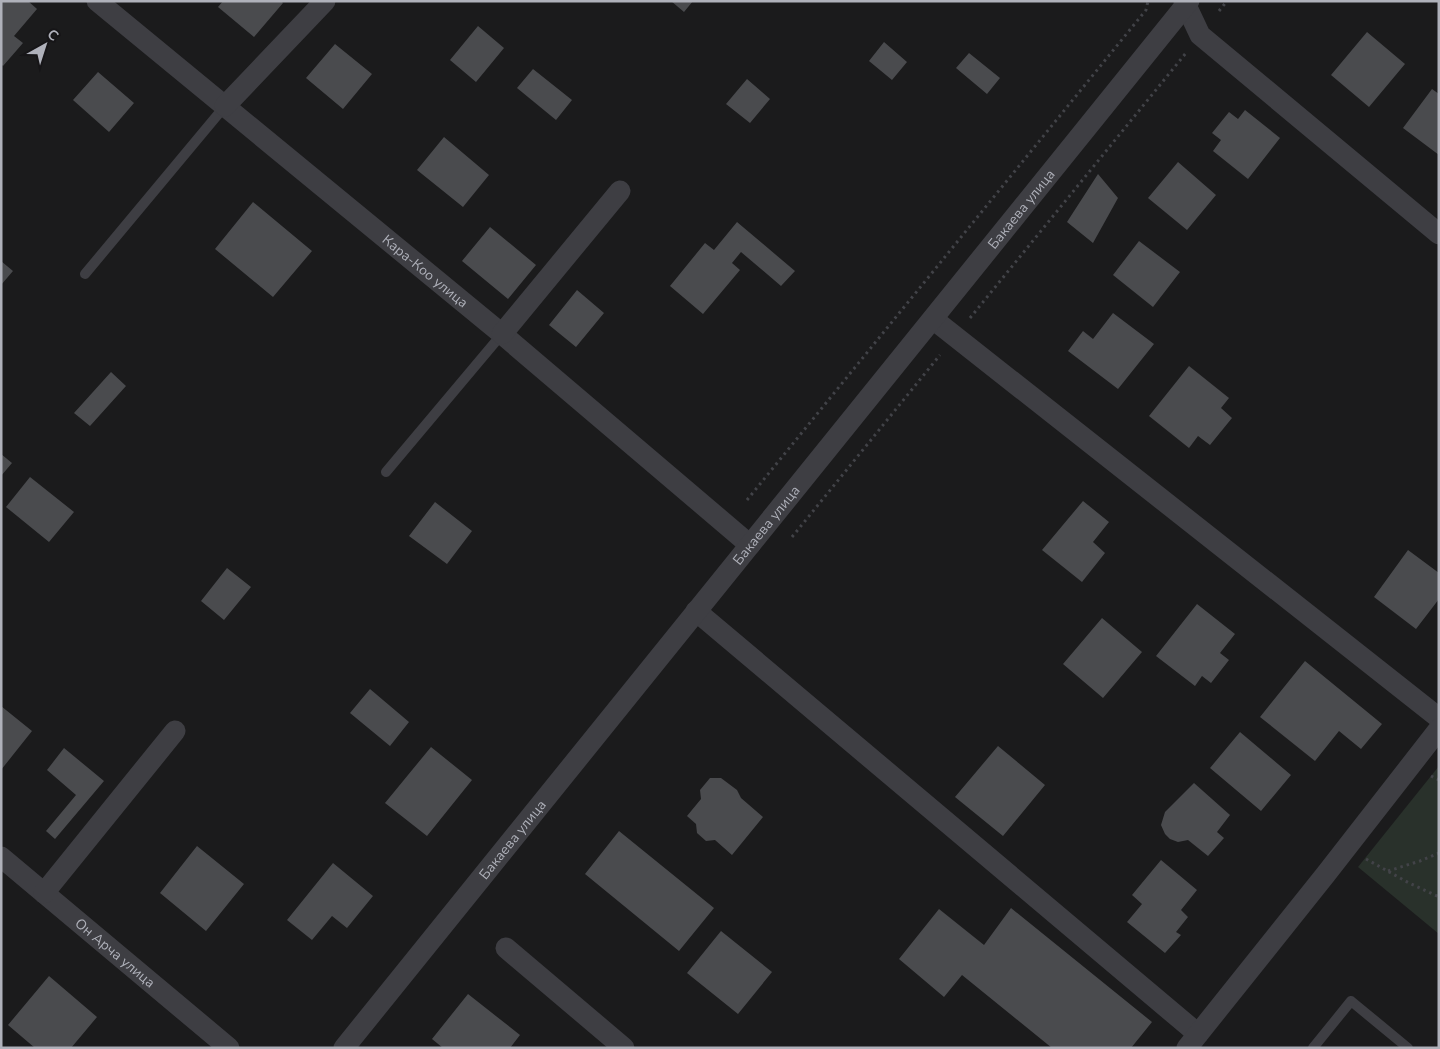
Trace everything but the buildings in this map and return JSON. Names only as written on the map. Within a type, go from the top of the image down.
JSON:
[{"type":"street","name":"Кара-Коо улица","points":[[97,1],[502,334],[750,545]]},
{"type":"street","points":[[225,106],[325,1]]},
{"type":"street","points":[[1187,2],[1200,35],[1439,234]]},
{"type":"street","name":"Бакаева улица","points":[[344,1048],[1187,2]]},
{"type":"street","points":[[502,334],[620,191]]},
{"type":"street","points":[[933,319],[1439,718]]},
{"type":"street","points":[[696,611],[1193,1041],[1439,729]]},
{"type":"street","points":[[44,894],[175,731]]},
{"type":"street","name":"Он Арча улица","points":[[1,857],[229,1048]]},
{"type":"street","points":[[506,948],[624,1048]]},
{"type":"lane","points":[[85,274],[225,106]]},
{"type":"lane","points":[[386,472],[502,334]]},
{"type":"lane","points":[[1313,1048],[1351,1001],[1408,1048]]},
{"type":"path","points":[[747,500],[1146,10],[1148,1]]},
{"type":"path","points":[[1219,11],[1227,1]]},
{"type":"path","points":[[967,322],[1186,52]]},
{"type":"path","points":[[792,537],[946,348]]},
{"type":"path","points":[[1346,848],[1409,883],[1439,897]]},
{"type":"path","points":[[1387,871],[1420,861],[1439,852]]},
{"type":"shaded area","points":[[1439,766],[1439,934],[1358,867]]}]
